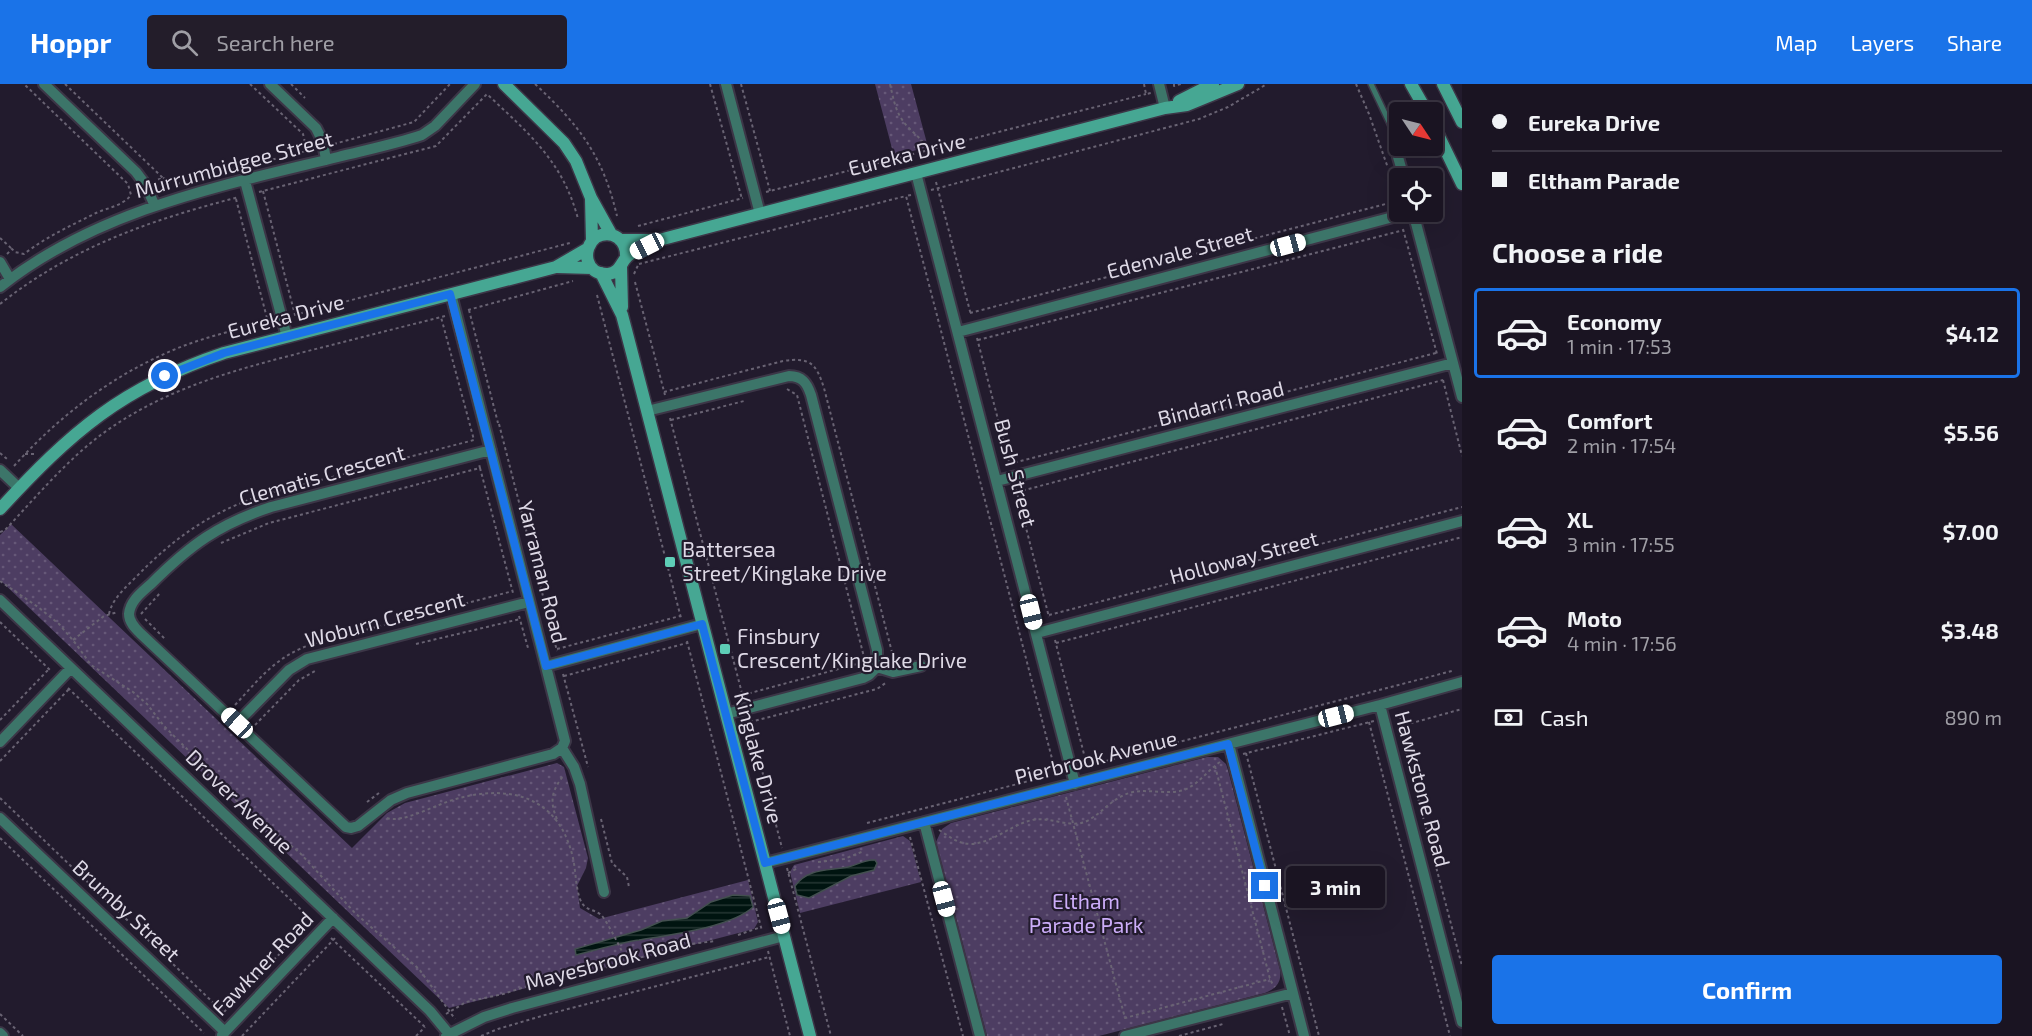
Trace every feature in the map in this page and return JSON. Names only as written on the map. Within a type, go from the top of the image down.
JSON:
[{"type":"street","points":[[44,84],[136,172],[145,184],[155,206]]},
{"type":"street","points":[[270,84],[316,128],[323,142],[326,160]]},
{"type":"street","name":"Murrumbidgee Street","points":[[0,287],[75,238],[125,216],[245,181],[417,137],[427,132],[476,84]]},
{"type":"street","points":[[504,84],[564,143],[576,161],[591,198],[616,237],[624,245],[623,263],[612,273],[597,271],[587,259],[591,198]]},
{"type":"street","points":[[726,84],[760,214]]},
{"type":"street","points":[[1159,84],[1165,108]]},
{"type":"street","name":"Eureka Drive","points":[[1165,108],[1214,84]]},
{"type":"street","name":"Eureka Drive","points":[[623,263],[659,240],[1165,108],[1187,105],[1238,84]]},
{"type":"street","points":[[1411,84],[1419,102]]},
{"type":"street","points":[[1443,84],[1462,122]]},
{"type":"street","points":[[1443,145],[1462,184]]},
{"type":"street","name":"Bush Street","points":[[916,173],[1075,784]]},
{"type":"street","points":[[245,181],[287,337]]},
{"type":"street","name":"Edenvale Street","points":[[958,332],[1389,219]]},
{"type":"street","points":[[1415,222],[1462,397]]},
{"type":"street","points":[[589,244],[601,234],[616,237]]},
{"type":"street","name":"Eureka Drive","points":[[616,237],[659,240]]},
{"type":"street","name":"Eureka Drive","points":[[556,267],[589,244]]},
{"type":"street","points":[[3,258],[10,279]]},
{"type":"street","name":"Kinglake Drive","points":[[622,315],[623,263]]},
{"type":"street","name":"Eureka Drive","points":[[0,509],[76,432],[93,418],[153,381],[198,362],[556,267],[597,271]]},
{"type":"street","name":"Kinglake Drive","points":[[597,271],[622,315],[810,1036]]},
{"type":"street","name":"Yarraman Road","points":[[450,294],[565,741],[562,748],[572,763],[580,783],[604,892]]},
{"type":"street","name":"Bindarri Road","points":[[997,481],[1453,363]]},
{"type":"street","points":[[647,411],[782,377],[799,377],[806,383],[811,395],[877,650],[877,667],[863,678],[726,714]]},
{"type":"street","name":"Clematis Crescent","points":[[491,450],[244,516],[210,533],[178,556],[140,594],[129,611],[129,618],[241,719],[341,824],[351,828],[358,826],[391,800],[406,793],[544,757],[562,748]]},
{"type":"street","points":[[0,470],[19,488]]},
{"type":"street","name":"Holloway Street","points":[[1037,633],[1462,521]]},
{"type":"street","name":"Drover Avenue","points":[[0,600],[438,1019],[448,1035]]},
{"type":"street","name":"Woburn Crescent","points":[[241,719],[289,670],[307,659],[529,602]]},
{"type":"street","points":[[546,666],[702,624]]},
{"type":"street","points":[[877,667],[893,672],[921,666]]},
{"type":"street","points":[[0,742],[71,668]]},
{"type":"street","name":"Pierbrook Avenue","points":[[765,863],[926,828],[1075,784],[1462,682]]},
{"type":"street","name":"Pierbrook Avenue","points":[[1436,689],[1462,691]]},
{"type":"street","name":"Hawkstone Road","points":[[1380,705],[1462,1022]]},
{"type":"street","points":[[1228,744],[1304,1036]]},
{"type":"street","name":"Brumby Street","points":[[0,818],[215,1022],[223,1034]]},
{"type":"street","points":[[926,828],[980,1036]]},
{"type":"street","name":"Fawkner Road","points":[[223,1034],[333,918]]},
{"type":"street","name":"Mayesbrook Road","points":[[448,1035],[512,1008],[784,936]]},
{"type":"street","points":[[1125,1036],[1142,1034],[1293,993]]},
{"type":"lane","points":[[1371,84],[1389,122]]},
{"type":"path","points":[[0,238],[15,252],[24,254],[62,230],[127,201],[131,195],[128,184],[24,84]]},
{"type":"path","points":[[250,84],[303,134],[307,151]]},
{"type":"path","points":[[291,84],[305,98]]},
{"type":"path","points":[[535,84],[574,122],[589,143],[603,168],[618,220]]},
{"type":"path","points":[[710,84],[742,199]]},
{"type":"path","points":[[741,84],[770,191]]},
{"type":"path","points":[[890,84],[899,114],[928,150],[938,188]]},
{"type":"path","points":[[1174,84],[1174,86],[1181,84]]},
{"type":"path","points":[[1356,84],[1369,114],[1389,178]]},
{"type":"path","points":[[0,304],[59,264],[117,235],[157,220],[436,147],[487,94],[547,153],[560,172],[575,207],[579,223]]},
{"type":"path","points":[[263,191],[295,315]]},
{"type":"path","points":[[639,264],[906,196]]},
{"type":"path","points":[[236,198],[268,322]]},
{"type":"path","points":[[970,313],[1389,203]]},
{"type":"path","points":[[1402,222],[1462,456]]},
{"type":"path","points":[[978,340],[1404,230]]},
{"type":"path","points":[[3,258],[12,249]]},
{"type":"path","points":[[633,276],[831,1036]]},
{"type":"path","points":[[0,532],[5,530],[65,467],[102,435],[138,411],[186,387],[229,372],[582,279]]},
{"type":"path","points":[[596,294],[790,1036]]},
{"type":"path","points":[[441,317],[529,652]]},
{"type":"path","points":[[1009,464],[1436,352]]},
{"type":"path","points":[[664,392],[783,361],[799,359],[817,369],[824,388],[894,660],[893,672],[888,681],[877,689],[750,722]]},
{"type":"path","points":[[1017,492],[1443,380]]},
{"type":"path","points":[[742,695],[866,661],[797,395],[788,389],[777,392]]},
{"type":"path","points":[[671,420],[746,400]]},
{"type":"path","points":[[109,614],[112,603],[159,554],[182,535],[228,507],[270,493],[474,440]]},
{"type":"path","points":[[221,543],[269,523],[480,468]]},
{"type":"path","points":[[1049,615],[1462,507]]},
{"type":"path","points":[[1056,643],[1462,537]]},
{"type":"path","points":[[0,581],[50,616],[73,640],[91,665],[133,692],[147,704],[209,778],[300,853],[357,915],[419,969],[460,1028]]},
{"type":"path","points":[[166,640],[140,615],[167,586]]},
{"type":"path","points":[[73,640],[105,616]]},
{"type":"path","points":[[557,649],[680,616]]},
{"type":"path","points":[[410,646],[520,619]]},
{"type":"path","points":[[0,622],[425,1027],[416,1036]]},
{"type":"path","points":[[564,676],[687,644]]},
{"type":"path","points":[[235,705],[241,719],[255,725],[299,680],[312,671],[322,668]]},
{"type":"path","points":[[0,720],[49,669]]},
{"type":"path","points":[[0,761],[69,689]]},
{"type":"path","points":[[905,839],[926,828],[940,830],[954,840],[963,843],[974,844],[1033,820],[1046,819],[1074,823],[1086,821],[1109,803],[1134,792],[1176,792],[1185,789],[1196,784],[1215,766],[1232,757],[1396,715],[1412,723],[1462,709]]},
{"type":"path","points":[[1396,715],[1462,966]]},
{"type":"path","points":[[1369,722],[1450,1036]]},
{"type":"path","points":[[1246,753],[1319,1036]]},
{"type":"path","points":[[572,763],[552,794],[553,810],[569,841],[580,898],[588,910],[600,914],[628,963]]},
{"type":"path","points":[[1215,766],[1270,979],[1280,996],[1290,1036]]},
{"type":"path","points":[[862,825],[1056,774]]},
{"type":"path","points":[[1064,787],[1125,1018],[1270,979]]},
{"type":"path","points":[[362,807],[384,790]]},
{"type":"path","points":[[367,802],[388,818],[399,819],[459,798],[506,793],[532,800],[543,806],[558,821]]},
{"type":"path","points":[[0,798],[224,1013]]},
{"type":"path","points":[[910,837],[963,1036]]},
{"type":"path","points":[[0,838],[203,1035],[312,920]]},
{"type":"path","points":[[814,862],[844,859],[867,850]]},
{"type":"path","points":[[788,873],[801,867]]},
{"type":"path","points":[[242,1036],[357,915]]},
{"type":"path","points":[[733,937],[761,927]]},
{"type":"path","points":[[438,1019],[466,1002],[503,994],[574,971],[617,966],[673,946],[724,939]]},
{"type":"path","points":[[481,1036],[545,1015],[769,957]]},
{"type":"path","points":[[0,1014],[23,1036]]},
{"type":"green space","points":[[875,84],[911,84],[928,147],[894,156]]},
{"type":"green space","points":[[11,524],[352,848],[387,813],[405,803],[557,763],[564,767],[588,858],[577,886],[580,908],[599,919],[748,880],[758,922],[754,929],[449,1008],[0,580],[0,535]]},
{"type":"green space","name":"Eltham Parade Park","points":[[1207,757],[1218,757],[1226,764],[1228,770],[1280,970],[1277,984],[1265,993],[1099,1036],[987,1036],[936,842],[942,829],[951,823]]},
{"type":"green space","points":[[903,836],[910,841],[921,882],[800,913],[790,872],[794,865]]},
{"type":"shaded area","points":[[871,860],[877,863],[874,870],[851,876],[809,898],[797,895],[795,886],[812,873],[848,867]]},
{"type":"shaded area","points":[[733,895],[750,896],[753,907],[731,920],[716,925],[623,943],[576,955],[575,949],[641,930],[662,921],[687,918],[711,902]]},
{"type":"place","name":"Battersea Street/Kinglake Drive","points":[[670,562]]},
{"type":"place","name":"Finsbury Crescent/Kinglake Drive","points":[[725,649]]},
{"type":"route","points":[[165,376],[224,353],[450,294],[546,666],[702,624],[765,863],[1228,744],[1265,886]]}]
